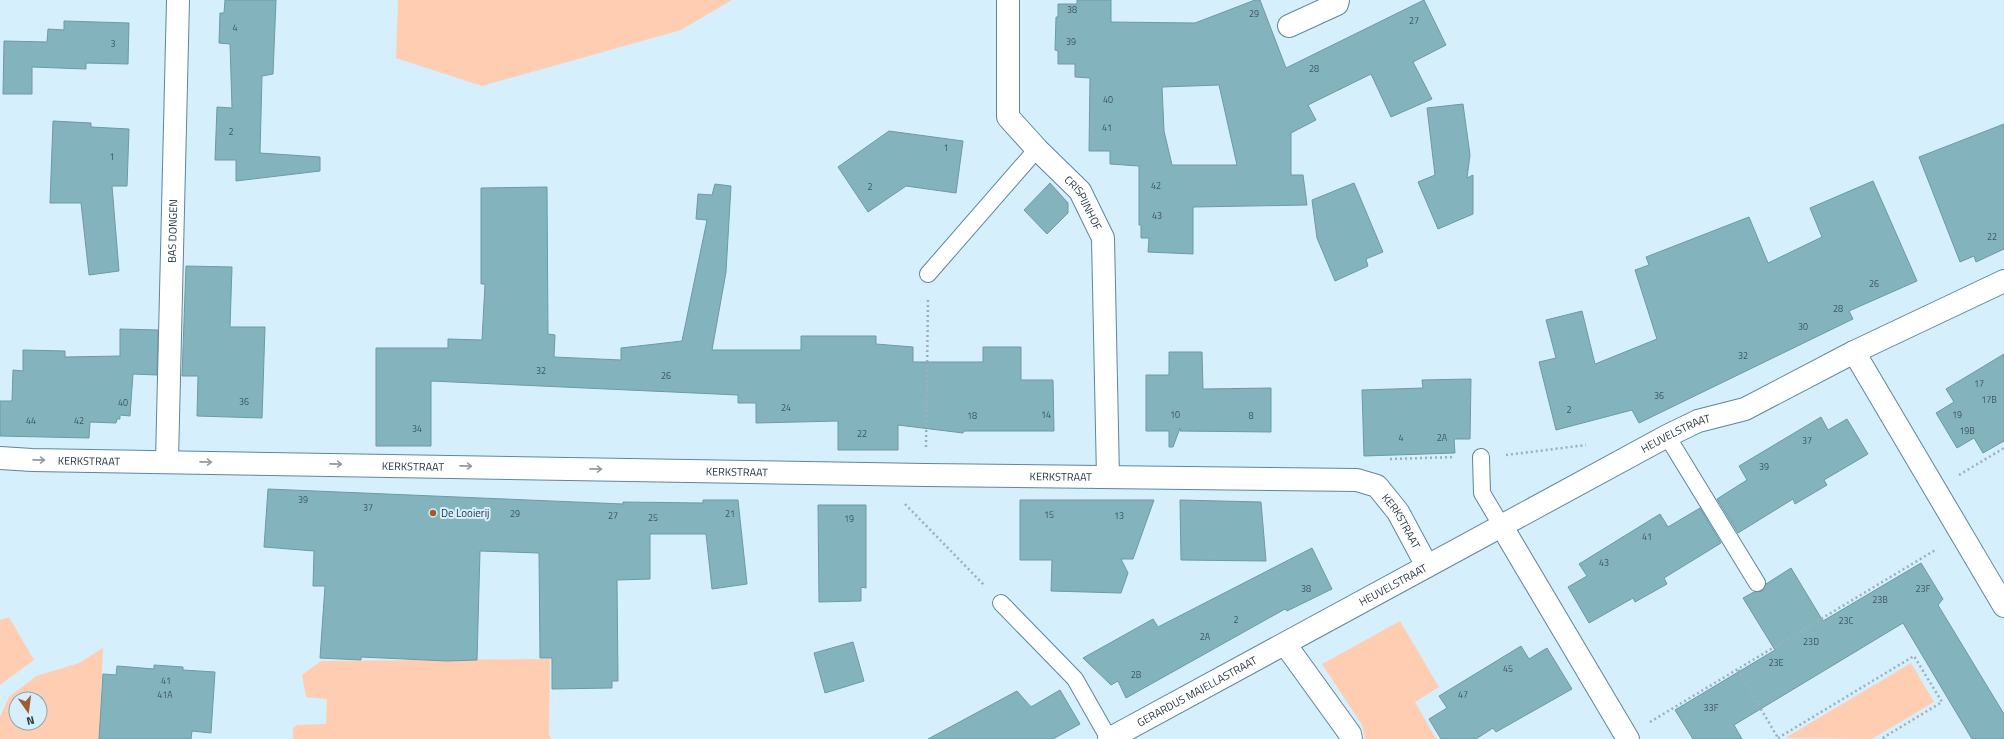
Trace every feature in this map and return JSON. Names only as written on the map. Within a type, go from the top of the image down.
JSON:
[{"type":"street","name":"BAS DONGEN","points":[[167,461],[178,0]]},
{"type":"street","name":"CRISPIJNHOF","points":[[1008,0],[1008,117],[1037,149],[1080,191],[1103,238],[1108,477]]},
{"type":"street","points":[[1289,26],[1337,4],[1338,0]]},
{"type":"street","name":"HEUVELSTRAAT","points":[[1285,644],[1501,525],[1667,436],[1698,421],[1745,409],[1854,352],[2004,281]]},
{"type":"street","points":[[1854,352],[2004,606]]},
{"type":"street","name":"KERKSTRAAT","points":[[0,458],[925,475],[1357,480],[1377,486],[1398,512],[1427,566]]},
{"type":"street","points":[[1501,525],[1627,738]]},
{"type":"street","points":[[1285,644],[1350,734],[1351,739]]},
{"type":"street","name":"GERARDUS MAJELLASTRAAT","points":[[1109,739],[1285,644]]},
{"type":"lane","points":[[928,274],[1037,149]]},
{"type":"lane","points":[[1667,436],[1756,583]]},
{"type":"lane","points":[[1481,457],[1482,493],[1501,525]]},
{"type":"lane","points":[[1001,603],[1075,679],[1109,739]]},
{"type":"path","points":[[925,475],[928,274]]},
{"type":"path","points":[[1935,490],[2004,448]]},
{"type":"path","points":[[876,473],[1001,603]]},
{"type":"path","points":[[1627,738],[1962,534]]},
{"type":"path","points":[[1738,670],[1779,738],[1914,656],[1942,702],[1881,739]]},
{"type":"shaded area","points":[[398,0],[732,0],[681,30],[482,86],[396,58]]},
{"type":"shaded area","points":[[9,617],[34,660],[0,685],[0,620]]},
{"type":"shaded area","points":[[1400,621],[1439,687],[1415,702],[1436,739],[1365,739],[1362,725],[1322,664]]},
{"type":"shaded area","points":[[103,648],[100,718],[113,720],[136,739],[0,739],[0,717],[8,699],[8,731],[48,731],[48,691],[17,691],[36,676],[79,663]]},
{"type":"shaded area","points":[[550,659],[549,735],[551,739],[293,739],[293,728],[297,725],[326,724],[327,699],[306,697],[302,675],[321,661]]},
{"type":"shaded area","points":[[1911,663],[1934,702],[1872,739],[1785,738]]},
{"type":"building","points":[[225,0],[276,0],[273,74],[262,76],[260,153],[320,157],[320,171],[236,181],[236,160],[215,160],[217,107],[232,108],[230,44],[219,43],[220,13],[224,13]]},
{"type":"building","points":[[1077,0],[1111,0],[1111,22],[1195,23],[1255,0],[1260,0],[1286,68],[1424,0],[1446,45],[1413,62],[1432,99],[1391,117],[1371,74],[1308,105],[1316,120],[1291,133],[1291,175],[1303,175],[1307,205],[1193,207],[1193,254],[1148,252],[1149,238],[1141,238],[1141,225],[1139,225],[1139,166],[1110,164],[1110,151],[1089,151],[1090,78],[1075,77],[1075,64],[1058,64],[1058,51],[1055,50],[1058,4],[1077,4]],"holes":[[[1219,85],[1237,165],[1172,165],[1164,131],[1162,87]]]},
{"type":"building","points":[[64,21],[129,23],[128,64],[86,63],[86,69],[32,67],[32,94],[3,94],[4,41],[47,42],[48,29],[64,30]]},
{"type":"building","points":[[1463,104],[1470,155],[1467,178],[1473,175],[1473,214],[1438,229],[1418,182],[1435,175],[1427,108]]},
{"type":"building","points":[[53,121],[91,123],[91,127],[129,129],[127,186],[112,186],[119,271],[89,275],[81,203],[50,203]]},
{"type":"building","points":[[2004,124],[2004,249],[1976,262],[1974,256],[1960,262],[1919,157]]},
{"type":"building","points":[[889,131],[963,141],[956,193],[906,186],[868,212],[838,167]]},
{"type":"building","points":[[1873,181],[1917,281],[1849,311],[1853,319],[1639,423],[1632,410],[1556,430],[1539,362],[1556,358],[1546,320],[1582,311],[1595,364],[1657,339],[1635,270],[1649,265],[1646,257],[1749,217],[1768,263],[1822,237],[1810,208]]},
{"type":"building","points":[[1050,183],[1068,203],[1068,213],[1047,234],[1024,210]]},
{"type":"building","points":[[1354,183],[1383,252],[1366,259],[1368,266],[1335,281],[1317,238],[1312,200]]},
{"type":"building","points":[[715,184],[731,186],[726,272],[712,350],[801,350],[801,336],[876,336],[876,344],[913,347],[913,362],[983,362],[983,347],[1021,347],[1021,380],[1053,380],[1054,431],[964,431],[963,433],[898,425],[898,450],[838,450],[838,421],[756,423],[756,403],[738,403],[738,395],[431,381],[431,446],[376,446],[376,348],[448,348],[448,339],[482,340],[485,284],[481,284],[481,188],[547,187],[548,334],[555,335],[554,357],[621,360],[621,348],[682,341],[707,220],[696,219],[698,194],[712,195]]},
{"type":"building","points":[[186,266],[232,267],[230,327],[265,327],[262,418],[197,416],[198,376],[182,376]]},
{"type":"building","points":[[120,329],[158,330],[157,375],[133,374],[130,416],[120,415],[120,419],[117,419],[116,423],[90,422],[89,438],[0,436],[0,401],[12,401],[13,370],[23,371],[23,350],[65,351],[65,357],[120,356]]},
{"type":"building","points":[[1169,352],[1202,352],[1203,389],[1271,388],[1271,432],[1180,431],[1180,428],[1173,447],[1169,447],[1169,431],[1146,431],[1146,375],[1169,375]]},
{"type":"building","points":[[2004,354],[2004,441],[1983,453],[1974,438],[1957,448],[1936,413],[1954,402],[1946,389]]},
{"type":"building","points":[[1471,379],[1470,439],[1454,439],[1455,453],[1364,456],[1362,390],[1423,388],[1422,380]]},
{"type":"building","points":[[1821,417],[1828,430],[1847,419],[1868,454],[1824,480],[1827,485],[1795,504],[1793,499],[1738,533],[1717,499],[1747,480],[1739,466]]},
{"type":"building","points":[[268,489],[623,504],[623,502],[703,503],[703,500],[738,500],[747,584],[712,589],[706,534],[650,534],[650,579],[617,580],[618,681],[612,681],[612,688],[552,689],[552,658],[540,658],[539,553],[480,551],[477,660],[447,661],[361,657],[361,660],[320,658],[325,586],[313,586],[314,551],[264,547]]},
{"type":"building","points":[[1020,500],[1154,500],[1133,559],[1121,559],[1128,573],[1121,593],[1051,591],[1052,560],[1020,560]]},
{"type":"building","points":[[1180,500],[1261,502],[1266,561],[1181,560]]},
{"type":"building","points":[[818,505],[866,505],[866,588],[861,587],[861,601],[819,602]]},
{"type":"building","points":[[1700,508],[1721,543],[1664,578],[1667,584],[1635,602],[1633,598],[1589,623],[1568,587],[1587,576],[1579,564],[1660,514],[1668,527]]},
{"type":"building","points":[[1312,548],[1332,589],[1287,611],[1285,609],[1126,698],[1118,681],[1111,685],[1083,658],[1153,619],[1158,627]]},
{"type":"building","points":[[1921,563],[1943,599],[1938,605],[2004,714],[2004,739],[1972,739],[1903,623],[1734,725],[1742,739],[1693,739],[1675,710],[1775,650],[1743,598],[1754,592],[1762,591],[1766,584],[1791,568],[1823,621]]},
{"type":"building","points":[[853,642],[864,681],[825,693],[814,653]]},
{"type":"building","points":[[1521,646],[1529,659],[1547,648],[1572,689],[1496,732],[1493,728],[1476,739],[1441,739],[1429,719],[1447,708],[1439,696]]},
{"type":"building","points":[[154,665],[183,667],[183,670],[215,672],[211,733],[192,731],[191,739],[99,739],[103,674],[116,675],[117,666],[154,669]]},
{"type":"building","points":[[1060,690],[1080,724],[1053,739],[928,739],[1017,691],[1031,707]]},
{"type":"place","name":"De Looierij","points":[[433,513]]}]
